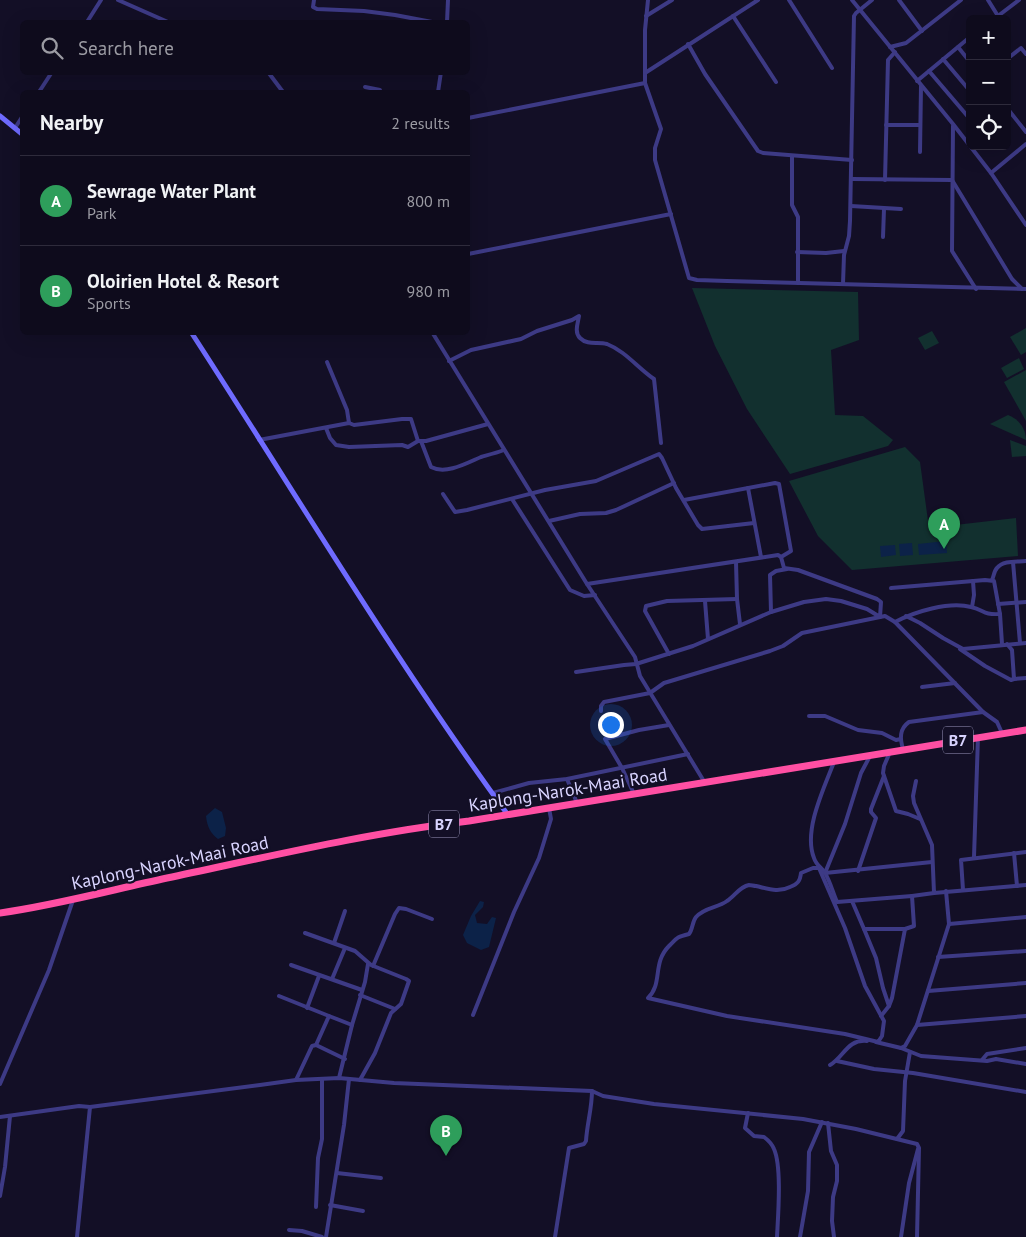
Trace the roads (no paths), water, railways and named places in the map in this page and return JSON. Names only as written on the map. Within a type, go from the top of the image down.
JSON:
[{"type":"highway","name":"Kaplong-Narok-Maai Road","points":[[0,913],[73,900],[296,851],[421,827],[508,815],[871,756],[978,736],[1026,730]]},
{"type":"street","points":[[88,20],[101,0]]},
{"type":"street","points":[[118,0],[163,20]]},
{"type":"street","points":[[314,0],[312,7],[317,9],[364,11],[422,20]]},
{"type":"street","points":[[447,20],[448,0]]},
{"type":"street","points":[[648,0],[645,82],[660,129],[655,148],[655,160],[689,278],[697,280],[1024,289]]},
{"type":"street","points":[[646,16],[672,0]]},
{"type":"street","points":[[645,73],[758,0]]},
{"type":"street","points":[[788,0],[832,68]]},
{"type":"street","points":[[852,0],[991,173],[1026,225]]},
{"type":"street","points":[[843,284],[844,251],[849,236],[851,206],[854,16],[872,0]]},
{"type":"street","points":[[899,0],[922,30]]},
{"type":"street","points":[[890,46],[903,45],[961,0]]},
{"type":"street","points":[[988,0],[995,15]]},
{"type":"street","points":[[999,15],[1019,0]]},
{"type":"street","points":[[733,16],[776,82]]},
{"type":"street","points":[[917,81],[966,41]]},
{"type":"street","points":[[688,44],[705,74],[758,152],[763,154],[852,160]]},
{"type":"street","points":[[958,47],[968,60]]},
{"type":"street","points":[[1011,56],[1021,48],[1026,54]]},
{"type":"street","points":[[885,180],[888,60],[895,52]]},
{"type":"street","points":[[943,59],[966,86]]},
{"type":"street","points":[[929,71],[966,114]]},
{"type":"street","points":[[40,90],[50,75]]},
{"type":"street","points":[[270,75],[282,90]]},
{"type":"street","points":[[438,90],[441,75]]},
{"type":"street","points":[[470,118],[645,82]]},
{"type":"street","points":[[364,86],[380,90]]},
{"type":"street","points":[[920,152],[921,86]]},
{"type":"street","points":[[1011,113],[1026,132]]},
{"type":"street","points":[[0,116],[20,132]]},
{"type":"street","points":[[16,128],[20,121]]},
{"type":"street","points":[[953,124],[952,251],[976,289]]},
{"type":"street","points":[[886,125],[920,125]]},
{"type":"street","points":[[991,173],[1026,144]]},
{"type":"street","points":[[792,156],[792,200],[798,217],[798,283]]},
{"type":"street","points":[[852,179],[952,180]]},
{"type":"street","points":[[952,180],[1012,279],[1024,289]]},
{"type":"street","points":[[851,206],[901,209]]},
{"type":"street","points":[[883,237],[884,209]]},
{"type":"street","points":[[1020,216],[1026,212]]},
{"type":"street","points":[[470,254],[671,214]]},
{"type":"street","points":[[798,252],[826,253],[844,251]]},
{"type":"street","points":[[449,361],[470,350],[522,339],[537,331],[579,316],[577,334],[580,338],[584,341],[606,343],[628,357],[654,379],[661,443]]},
{"type":"street","points":[[193,335],[292,489],[360,600],[508,815]]},
{"type":"street","points":[[434,335],[550,521],[587,584],[632,652],[640,676],[705,783]]},
{"type":"street","points":[[327,362],[347,410],[349,423]]},
{"type":"street","points":[[259,440],[349,423],[354,425],[402,419],[411,420],[430,467],[433,469],[446,469],[465,465],[504,450]]},
{"type":"street","points":[[326,428],[330,438],[336,445],[349,447],[402,445],[408,447],[419,441],[442,438],[488,424]]},
{"type":"street","points":[[444,494],[455,512],[531,493],[596,481],[659,454],[702,529],[754,524]]},
{"type":"street","points":[[550,521],[580,514],[606,513],[616,510],[674,483]]},
{"type":"street","points":[[587,584],[761,557],[778,555],[780,557],[791,551],[779,484],[684,500]]},
{"type":"street","points":[[748,488],[761,557]]},
{"type":"street","points":[[512,498],[570,590],[584,596],[594,595]]},
{"type":"street","points":[[780,557],[787,569]]},
{"type":"street","points":[[992,580],[996,568],[1000,565],[1026,561]]},
{"type":"street","points":[[736,562],[740,624]]},
{"type":"street","points":[[1013,562],[1020,644]]},
{"type":"street","points":[[771,612],[770,575],[776,571],[787,569],[798,570],[877,599],[881,602],[880,617]]},
{"type":"street","points":[[891,588],[992,580]]},
{"type":"street","points":[[992,580],[995,582],[1002,644]]},
{"type":"street","points":[[972,607],[974,595],[973,581]]},
{"type":"street","points":[[576,672],[624,664],[636,664],[669,654],[771,612],[804,602],[831,599],[867,609],[880,617]]},
{"type":"street","points":[[669,654],[645,611],[646,606],[667,602],[737,600]]},
{"type":"street","points":[[705,601],[708,639]]},
{"type":"street","points":[[998,604],[1026,602]]},
{"type":"street","points":[[895,622],[919,611],[939,607],[972,607],[989,615],[1000,614]]},
{"type":"street","points":[[602,711],[601,706],[604,702],[650,693],[664,683],[777,649],[802,633],[885,616],[895,622],[983,712],[998,722],[1002,733]]},
{"type":"street","points":[[906,616],[958,647],[985,666],[1011,680],[1026,678]]},
{"type":"street","points":[[958,647],[1026,643]]},
{"type":"street","points":[[1007,644],[1012,650],[1014,679]]},
{"type":"street","points":[[922,687],[955,683]]},
{"type":"street","points":[[903,749],[901,739],[903,727],[909,722],[983,712]]},
{"type":"street","points":[[809,716],[825,716],[858,730],[882,732],[896,740],[901,739]]},
{"type":"street","points":[[634,794],[622,768],[605,739],[639,730],[669,725]]},
{"type":"street","points":[[974,857],[978,736]]},
{"type":"street","points":[[890,751],[884,766],[884,776],[896,812],[920,819]]},
{"type":"street","points":[[493,793],[529,783],[567,779],[688,754]]},
{"type":"street","points":[[826,873],[845,824],[861,773],[871,756]]},
{"type":"street","points":[[834,762],[811,824],[812,853],[845,928],[865,986],[884,1021],[882,1036],[878,1042]]},
{"type":"street","points":[[858,871],[874,826],[876,818],[871,812],[884,776]]},
{"type":"street","points":[[567,779],[577,803]]},
{"type":"street","points":[[916,781],[913,796],[920,819],[926,828],[932,845],[934,893]]},
{"type":"street","points":[[473,1015],[514,912],[539,858],[551,819],[549,808]]},
{"type":"street","points":[[1014,852],[1017,886]]},
{"type":"street","points":[[963,890],[961,860],[1026,852]]},
{"type":"street","points":[[826,873],[932,862]]},
{"type":"street","points":[[1026,885],[837,902],[826,873],[819,868],[801,873],[800,881],[781,891],[750,885],[737,891],[727,902],[712,907],[700,914],[695,918],[692,930],[688,934],[681,935],[664,951],[658,967],[655,990],[648,998],[727,1016],[845,1034],[901,1048],[921,1056],[982,1060],[996,1059],[1026,1064]]},
{"type":"street","points":[[901,1048],[905,1046],[917,1025],[949,924],[946,891]]},
{"type":"street","points":[[864,929],[911,928],[914,924],[912,896]]},
{"type":"street","points":[[0,1084],[49,970],[73,900]]},
{"type":"street","points":[[852,901],[876,958],[882,988],[889,1006]]},
{"type":"street","points":[[340,1078],[361,993],[371,965],[395,914],[399,908],[432,919]]},
{"type":"street","points":[[334,943],[345,911]]},
{"type":"street","points":[[949,924],[1026,917]]},
{"type":"street","points":[[881,1016],[891,1004],[906,929]]},
{"type":"street","points":[[305,933],[360,954],[371,965],[408,980],[401,1004],[391,1013],[375,1053],[360,1080]]},
{"type":"street","points":[[332,979],[345,948]]},
{"type":"street","points":[[938,957],[1026,950]]},
{"type":"street","points":[[291,965],[332,979],[395,1009]]},
{"type":"street","points":[[307,1008],[319,976]]},
{"type":"street","points":[[928,991],[1026,984]]},
{"type":"street","points":[[279,996],[352,1025]]},
{"type":"street","points":[[316,1046],[329,1016]]},
{"type":"street","points":[[917,1025],[1026,1016]]},
{"type":"street","points":[[830,1065],[841,1057],[842,1051],[850,1044],[862,1040],[878,1042]]},
{"type":"street","points":[[296,1080],[310,1048],[316,1046],[345,1059]]},
{"type":"street","points":[[982,1060],[987,1054],[1026,1048]]},
{"type":"street","points":[[897,1139],[903,1131],[906,1073],[910,1052]]},
{"type":"street","points":[[837,1061],[874,1069],[1026,1092]]},
{"type":"street","points":[[0,1117],[79,1106],[90,1108],[296,1080],[340,1078],[394,1083],[592,1091],[603,1096],[646,1103],[828,1123],[914,1142],[919,1146]]},
{"type":"street","points":[[326,1237],[337,1172],[349,1079]]},
{"type":"street","points":[[316,1207],[318,1158],[322,1139],[322,1080]]},
{"type":"street","points":[[555,1237],[569,1148],[584,1144],[586,1141],[592,1091]]},
{"type":"street","points":[[77,1237],[90,1108]]},
{"type":"street","points":[[748,1113],[744,1128],[754,1136],[764,1137],[773,1147],[775,1153],[778,1191],[777,1237]]},
{"type":"street","points":[[0,1196],[10,1116]]},
{"type":"street","points":[[800,1237],[808,1191],[809,1152],[822,1122]]},
{"type":"street","points":[[828,1123],[831,1151],[837,1171],[837,1181],[833,1197],[832,1221],[834,1237]]},
{"type":"street","points":[[901,1237],[909,1183],[919,1146]]},
{"type":"street","points":[[916,1237],[919,1146]]},
{"type":"street","points":[[337,1172],[381,1178]]},
{"type":"street","points":[[330,1206],[363,1211]]},
{"type":"street","points":[[289,1230],[302,1231],[322,1237]]},
{"type":"water","points":[[946,541],[947,553],[919,555],[918,544]]},
{"type":"water","points":[[912,543],[913,555],[900,556],[899,544]]},
{"type":"water","points":[[895,545],[896,555],[881,557],[880,546]]},
{"type":"water","points":[[215,808],[222,812],[226,828],[225,836],[218,839],[209,829],[206,816]]},
{"type":"water","points":[[480,901],[484,902],[483,907],[475,915],[477,923],[487,924],[492,917],[496,918],[489,947],[481,950],[467,943],[463,935]]},
{"type":"place","name":"Sewrage Water Plant","points":[[944,549]]},
{"type":"place","name":"Oloirien Hotel & Resort","points":[[446,1156]]}]
